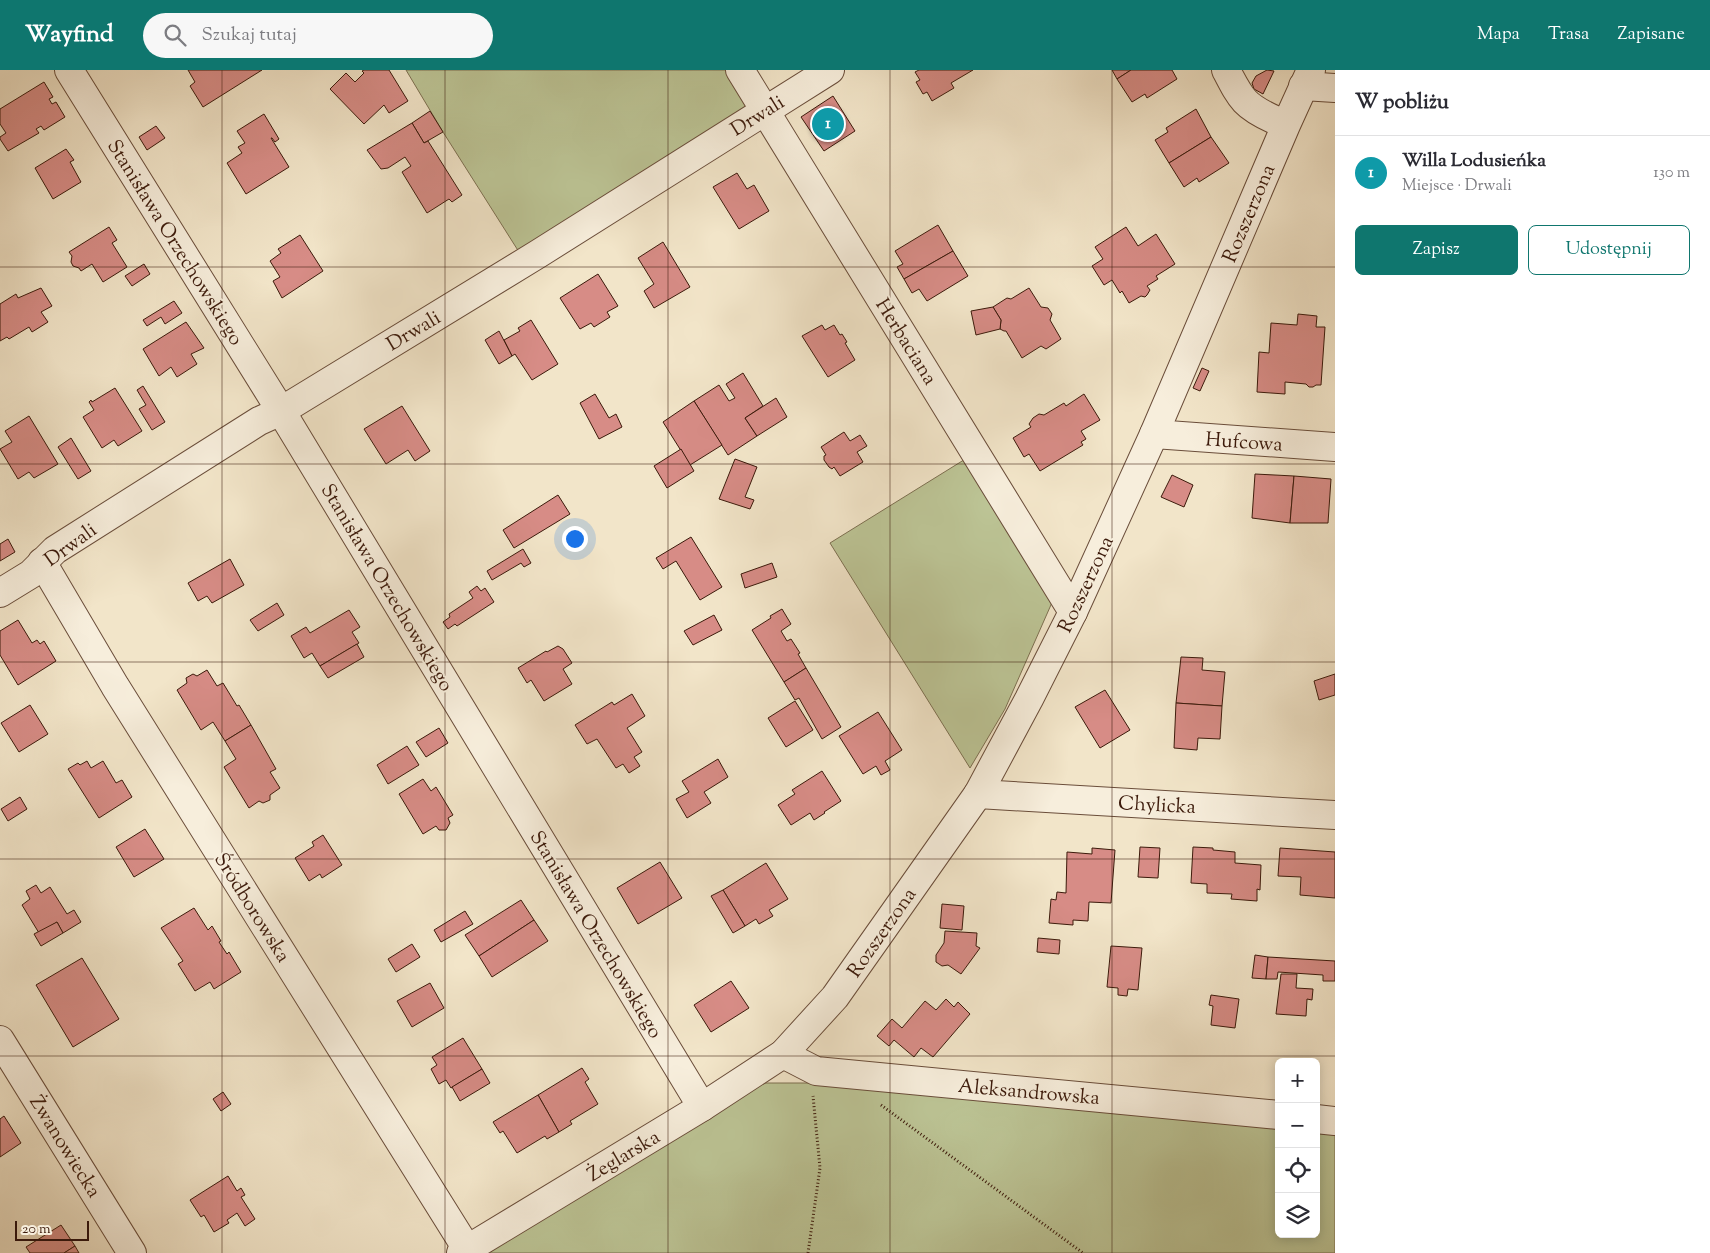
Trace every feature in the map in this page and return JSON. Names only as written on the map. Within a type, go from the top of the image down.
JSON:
[{"type":"street","name":"Stanisława Orzechowskiego","points":[[69,70],[282,411],[702,1107]]},
{"type":"street","name":"Herbaciana","points":[[740,70],[1073,612]]},
{"type":"street","name":"Drwali","points":[[0,593],[31,574],[55,550],[259,421],[282,411],[538,254],[830,70]]},
{"type":"street","points":[[1226,70],[1246,104],[1257,112],[1275,120]]},
{"type":"street","points":[[1307,78],[1335,88]]},
{"type":"street","name":"Rozszerzona","points":[[783,1054],[835,997],[978,794],[1073,612],[1154,434],[1307,78]]},
{"type":"street","name":"Hufcowa","points":[[1154,434],[1335,447]]},
{"type":"street","name":"Śródborowska","points":[[42,562],[120,694],[464,1251]]},
{"type":"street","name":"Chylicka","points":[[978,794],[1335,814]]},
{"type":"street","name":"Żwanowiecka","points":[[4,1054],[132,1253]]},
{"type":"street","name":"Żeglarska","points":[[464,1251],[702,1107],[783,1054]]},
{"type":"street","name":"Aleksandrowska","points":[[783,1054],[816,1071],[1275,1115]]},
{"type":"street","points":[[1320,1119],[1335,1121]]},
{"type":"path","points":[[808,1253],[820,1168],[812,1088],[816,1071]]},
{"type":"path","points":[[878,1102],[1083,1253]]},
{"type":"green space","points":[[406,70],[732,70],[754,105],[519,252]]},
{"type":"green space","points":[[967,458],[1054,598],[1005,709],[970,768],[830,543]]},
{"type":"green space","points":[[755,1083],[825,1083],[1275,1129],[1275,1238],[1320,1238],[1320,1133],[1335,1135],[1335,1253],[485,1253]]},
{"type":"building","points":[[188,70],[262,70],[203,107],[190,86],[195,82]]},
{"type":"building","points":[[389,70],[408,101],[389,113],[384,105],[364,124],[330,89],[346,73],[355,82],[364,73],[362,71]]},
{"type":"building","points":[[919,70],[973,70],[951,83],[954,88],[932,101],[927,92],[923,94],[916,82],[920,80],[915,72]]},
{"type":"building","points":[[1112,70],[1131,70],[1117,79]]},
{"type":"building","points":[[1131,70],[1172,70],[1177,79],[1147,98],[1145,94],[1132,102],[1117,79]]},
{"type":"building","points":[[1267,70],[1274,71],[1263,94],[1254,89],[1252,83],[1256,76]]},
{"type":"building","points":[[44,82],[53,97],[49,99],[52,104],[56,102],[65,117],[44,130],[41,126],[36,129],[39,133],[8,151],[0,139],[6,133],[0,124],[0,109]]},
{"type":"building","points":[[833,96],[855,131],[824,151],[801,117]]},
{"type":"building","points":[[1196,109],[1211,137],[1169,163],[1155,140],[1168,132],[1166,128]]},
{"type":"building","points":[[430,111],[443,132],[424,143],[412,123]]},
{"type":"building","points":[[264,114],[279,139],[275,142],[271,138],[289,167],[246,194],[227,163],[242,153],[238,147],[245,143],[237,131]]},
{"type":"building","points":[[412,123],[424,143],[428,141],[462,195],[452,202],[449,199],[427,213],[402,172],[411,166],[405,157],[388,168],[381,169],[367,150]]},
{"type":"building","points":[[156,126],[165,138],[147,150],[139,137]]},
{"type":"building","points":[[1211,137],[1229,163],[1199,182],[1197,178],[1184,187],[1169,163]]},
{"type":"building","points":[[66,149],[74,160],[70,162],[81,182],[53,199],[35,168]]},
{"type":"building","points":[[737,173],[747,189],[754,185],[769,211],[739,229],[713,187]]},
{"type":"building","points":[[938,225],[953,251],[904,279],[897,267],[903,264],[895,251]]},
{"type":"building","points":[[109,227],[117,240],[112,243],[127,267],[103,282],[92,264],[81,271],[73,266],[71,262],[72,256],[69,252]]},
{"type":"building","points":[[1126,227],[1138,246],[1156,234],[1175,264],[1156,276],[1158,279],[1147,286],[1150,290],[1145,297],[1141,296],[1129,303],[1122,291],[1120,293],[1112,280],[1104,285],[1092,266],[1103,259],[1095,247]]},
{"type":"building","points":[[300,235],[323,271],[282,298],[273,281],[280,277],[270,261],[281,253],[278,249]]},
{"type":"building","points":[[663,242],[690,287],[654,308],[644,291],[654,284],[638,258]]},
{"type":"building","points":[[953,251],[968,276],[927,301],[919,289],[912,293],[904,279]]},
{"type":"building","points":[[144,264],[150,274],[132,286],[125,276]]},
{"type":"building","points":[[598,274],[618,306],[607,312],[610,317],[594,327],[591,323],[580,329],[560,298]]},
{"type":"building","points":[[41,288],[52,306],[41,312],[48,322],[32,332],[29,327],[9,339],[7,337],[0,341],[0,304],[16,294],[18,298]]},
{"type":"building","points":[[1029,288],[1041,307],[1048,308],[1052,314],[1050,320],[1061,339],[1046,349],[1041,346],[1022,358],[1006,331],[1000,329],[1001,320],[993,307]]},
{"type":"building","points":[[174,301],[182,313],[165,324],[161,317],[147,326],[143,320]]},
{"type":"building","points":[[993,307],[1001,320],[1000,329],[976,335],[971,311]]},
{"type":"building","points":[[1298,314],[1317,316],[1316,327],[1325,327],[1321,385],[1309,387],[1306,384],[1285,382],[1285,394],[1257,392],[1259,352],[1269,353],[1271,323],[1297,325]]},
{"type":"building","points":[[531,320],[558,364],[532,380],[515,354],[512,356],[504,340],[520,331],[518,328]]},
{"type":"building","points":[[186,322],[204,348],[191,354],[197,364],[177,377],[171,367],[159,376],[143,349]]},
{"type":"building","points":[[822,325],[825,330],[834,325],[847,342],[845,343],[855,360],[828,377],[802,336]]},
{"type":"building","points":[[499,331],[512,356],[499,364],[485,340]]},
{"type":"building","points":[[1202,368],[1209,371],[1200,391],[1193,388]]},
{"type":"building","points":[[743,373],[763,406],[745,418],[757,436],[728,455],[694,401],[719,385],[729,401],[735,398],[726,384]]},
{"type":"building","points":[[143,386],[165,422],[152,430],[139,409],[146,405],[137,390]]},
{"type":"building","points":[[115,388],[142,431],[118,446],[114,440],[102,448],[83,417],[94,410],[89,402],[91,400],[92,402]]},
{"type":"building","points":[[595,394],[609,418],[616,414],[622,427],[599,439],[580,403]]},
{"type":"building","points":[[1084,394],[1100,420],[1081,431],[1086,439],[1081,442],[1083,445],[1040,471],[1029,454],[1024,457],[1013,438],[1031,427],[1029,424],[1039,414],[1044,415],[1064,403],[1066,406]]},
{"type":"building","points":[[776,398],[787,417],[757,436],[745,418]]},
{"type":"building","points":[[694,401],[722,445],[690,465],[663,422]]},
{"type":"building","points":[[402,406],[430,451],[415,461],[408,450],[386,464],[364,429]]},
{"type":"building","points":[[29,416],[58,464],[34,478],[29,472],[18,479],[0,449],[12,442],[5,431]]},
{"type":"building","points":[[844,432],[850,441],[860,435],[867,446],[857,452],[863,462],[840,476],[834,467],[832,469],[829,467],[824,460],[826,455],[821,447]]},
{"type":"building","points":[[71,438],[91,471],[78,479],[58,447]]},
{"type":"building","points":[[681,449],[694,471],[667,488],[654,466]]},
{"type":"building","points":[[735,459],[757,467],[745,497],[754,500],[750,509],[719,499]]},
{"type":"building","points":[[1255,474],[1294,476],[1290,523],[1252,518]]},
{"type":"building","points":[[1172,475],[1193,485],[1184,507],[1161,497]]},
{"type":"building","points":[[1294,476],[1331,479],[1328,523],[1290,523]]},
{"type":"building","points":[[558,495],[570,514],[514,548],[503,530]]},
{"type":"building","points":[[691,537],[722,587],[700,600],[676,561],[663,569],[656,558]]},
{"type":"building","points":[[8,539],[15,552],[0,561],[0,544]]},
{"type":"building","points":[[523,549],[531,563],[524,567],[521,563],[492,580],[487,571]]},
{"type":"building","points":[[230,559],[244,585],[212,603],[207,596],[198,601],[188,583]]},
{"type":"building","points":[[772,563],[777,577],[745,588],[741,574]]},
{"type":"building","points":[[477,586],[481,591],[485,588],[494,602],[457,626],[455,624],[448,629],[443,622],[450,617],[449,614],[473,598],[469,592]]},
{"type":"building","points":[[277,603],[284,615],[258,631],[250,620]]},
{"type":"building","points":[[782,609],[791,624],[781,631],[787,641],[791,639],[800,653],[798,654],[806,668],[784,682],[752,630]]},
{"type":"building","points":[[349,610],[360,627],[352,632],[359,643],[320,666],[312,653],[304,658],[291,636],[306,627],[310,633]]},
{"type":"building","points":[[714,615],[722,630],[693,645],[684,631]]},
{"type":"building","points":[[18,620],[32,643],[37,640],[40,644],[44,641],[56,661],[18,685],[0,655],[0,631]]},
{"type":"building","points":[[357,644],[364,657],[328,678],[320,666]]},
{"type":"building","points":[[558,646],[563,649],[572,663],[563,669],[572,684],[544,701],[531,680],[527,683],[518,668]]},
{"type":"building","points":[[1181,657],[1203,658],[1202,670],[1225,672],[1222,706],[1176,703]]},
{"type":"building","points":[[806,668],[841,727],[822,739],[799,698],[795,700],[784,682]]},
{"type":"building","points":[[207,670],[217,686],[223,683],[251,725],[225,741],[213,722],[201,730],[177,690],[187,683],[186,678],[193,674],[197,676]]},
{"type":"building","points":[[1335,674],[1335,695],[1319,700],[1314,681]]},
{"type":"building","points":[[1105,690],[1130,730],[1100,748],[1075,707]]},
{"type":"building","points":[[632,694],[645,716],[627,728],[642,752],[634,757],[640,766],[629,773],[623,764],[616,768],[597,739],[587,744],[575,725],[612,702],[614,705]]},
{"type":"building","points":[[795,701],[813,730],[786,747],[768,718]]},
{"type":"building","points":[[1176,703],[1222,706],[1220,739],[1198,738],[1197,750],[1174,748]]},
{"type":"building","points":[[30,705],[48,734],[19,752],[1,723]]},
{"type":"building","points":[[878,712],[902,750],[885,761],[890,770],[881,775],[876,766],[863,774],[839,736]]},
{"type":"building","points":[[251,725],[276,769],[270,772],[280,788],[270,795],[270,800],[263,803],[259,801],[249,808],[224,767],[236,759],[225,741]]},
{"type":"building","points":[[439,728],[448,743],[426,757],[416,742]]},
{"type":"building","points":[[407,746],[419,765],[388,784],[377,765]]},
{"type":"building","points":[[718,759],[728,777],[704,792],[711,803],[687,818],[676,799],[689,792],[682,781]]},
{"type":"building","points":[[87,761],[91,768],[103,761],[116,783],[122,780],[132,797],[99,818],[68,769],[78,763],[80,765]]},
{"type":"building","points":[[822,771],[841,801],[814,820],[810,813],[791,825],[778,805],[795,794],[792,790]]},
{"type":"building","points":[[423,779],[431,791],[436,787],[453,815],[448,818],[450,823],[446,830],[439,830],[436,826],[423,834],[399,794]]},
{"type":"building","points":[[20,797],[27,809],[8,821],[1,809]]},
{"type":"building","points":[[145,829],[164,859],[134,877],[116,847]]},
{"type":"building","points":[[323,835],[342,865],[322,878],[320,874],[309,881],[295,858],[314,846],[312,842]]},
{"type":"building","points":[[1140,847],[1160,848],[1158,878],[1138,877]]},
{"type":"building","points":[[1193,847],[1235,852],[1235,863],[1261,865],[1260,890],[1257,889],[1257,901],[1231,899],[1232,894],[1207,893],[1207,884],[1191,883]]},
{"type":"building","points":[[1092,848],[1115,850],[1111,903],[1089,902],[1088,921],[1073,920],[1073,925],[1049,923],[1051,899],[1056,900],[1057,892],[1066,893],[1067,852],[1092,854]]},
{"type":"building","points":[[1280,848],[1335,852],[1335,898],[1300,895],[1301,877],[1278,876]]},
{"type":"building","points":[[660,862],[682,898],[638,924],[617,888]]},
{"type":"building","points":[[766,863],[788,899],[769,910],[773,916],[759,924],[756,919],[745,926],[723,890]]},
{"type":"building","points":[[36,885],[41,893],[50,887],[67,914],[74,910],[81,922],[63,933],[57,922],[39,933],[22,905],[30,899],[26,891]]},
{"type":"building","points":[[723,890],[745,926],[733,933],[711,896]]},
{"type":"building","points":[[521,900],[534,920],[479,956],[465,935]]},
{"type":"building","points":[[942,904],[964,906],[962,930],[940,928]]},
{"type":"building","points":[[194,908],[208,930],[212,926],[221,941],[219,942],[227,954],[229,952],[241,972],[214,989],[210,982],[195,991],[178,964],[183,961],[161,928]]},
{"type":"building","points":[[465,911],[473,924],[441,942],[434,930]]},
{"type":"building","points":[[534,920],[548,941],[492,977],[479,956]]},
{"type":"building","points":[[57,922],[63,933],[41,946],[34,934]]},
{"type":"building","points":[[945,931],[977,933],[976,946],[980,948],[961,974],[948,965],[942,966],[936,962],[936,955],[944,943]]},
{"type":"building","points":[[1038,938],[1060,940],[1059,954],[1037,952]]},
{"type":"building","points":[[412,944],[420,957],[396,972],[388,959]]},
{"type":"building","points":[[1111,946],[1142,948],[1138,990],[1128,989],[1127,996],[1118,995],[1118,988],[1107,987]]},
{"type":"building","points":[[1255,955],[1268,957],[1266,979],[1252,978]]},
{"type":"building","points":[[1268,957],[1335,961],[1335,981],[1323,981],[1323,975],[1278,972],[1277,979],[1266,979]]},
{"type":"building","points":[[82,958],[119,1019],[73,1047],[36,985]]},
{"type":"building","points":[[1281,974],[1297,974],[1296,988],[1313,989],[1312,1000],[1307,999],[1306,1016],[1276,1014]]},
{"type":"building","points":[[731,981],[749,1008],[711,1032],[694,1005]]},
{"type":"building","points":[[430,983],[444,1008],[412,1027],[397,1001]]},
{"type":"building","points":[[1211,995],[1239,999],[1235,1028],[1211,1025],[1213,1006],[1209,1005]]},
{"type":"building","points":[[946,999],[954,1007],[958,1002],[970,1014],[933,1057],[921,1048],[914,1057],[894,1040],[889,1046],[877,1036],[892,1019],[902,1028],[925,1001],[936,1010]]},
{"type":"building","points":[[463,1038],[482,1069],[451,1088],[446,1080],[439,1084],[431,1069],[437,1065],[432,1057]]},
{"type":"building","points":[[582,1068],[589,1079],[585,1082],[598,1104],[570,1121],[572,1124],[559,1132],[538,1095]]},
{"type":"building","points":[[482,1069],[490,1083],[460,1101],[452,1087]]},
{"type":"building","points":[[223,1092],[231,1104],[221,1111],[213,1099]]},
{"type":"building","points":[[538,1095],[559,1132],[547,1139],[545,1136],[517,1153],[503,1131],[500,1133],[493,1122]]},
{"type":"building","points":[[4,1116],[21,1143],[0,1157],[0,1119]]},
{"type":"building","points":[[228,1176],[237,1191],[241,1188],[245,1195],[241,1197],[255,1219],[245,1226],[237,1213],[227,1220],[229,1223],[214,1232],[204,1215],[201,1217],[190,1200]]},
{"type":"building","points":[[61,1225],[75,1246],[64,1253],[30,1253],[26,1247]]},
{"type":"building","points":[[75,1246],[79,1253],[64,1253]]},
{"type":"place","name":"Willa Lodusieńka","points":[[828,124]]}]
